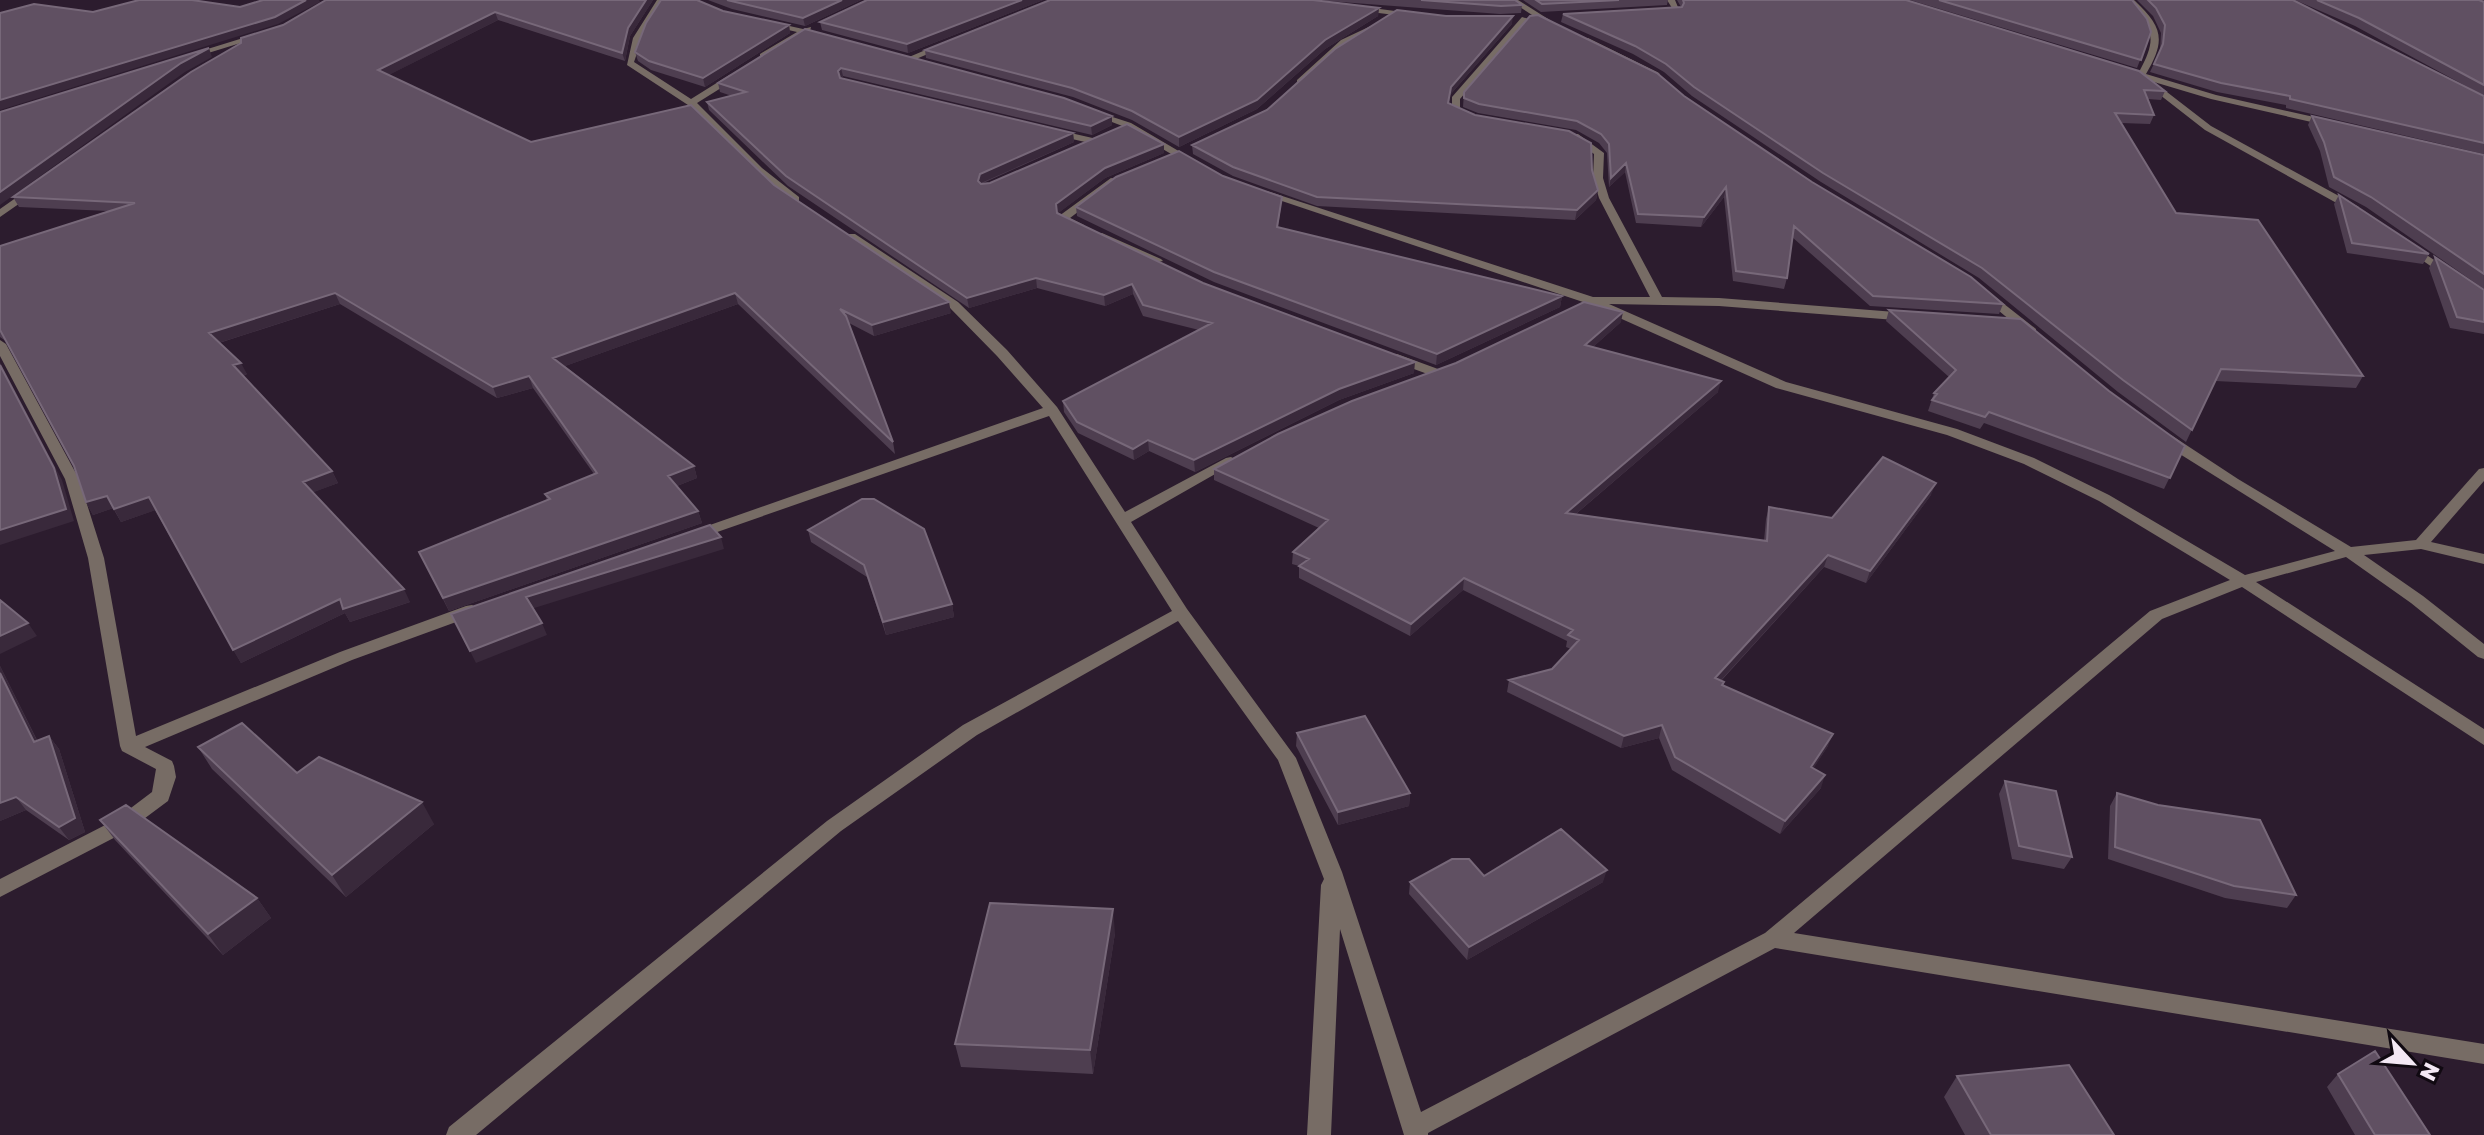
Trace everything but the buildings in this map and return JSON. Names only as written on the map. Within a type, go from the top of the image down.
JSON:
[{"type":"street","points":[[661,0],[650,14],[632,51],[630,63],[691,103],[758,170],[808,208]]},
{"type":"street","points":[[1513,0],[1541,19]]},
{"type":"street","points":[[1645,12],[1677,10],[1671,0]]},
{"type":"street","points":[[2130,0],[2157,32],[2154,54],[2141,76]]},
{"type":"street","points":[[1349,7],[1409,15]]},
{"type":"street","points":[[1289,91],[1344,42],[1373,29],[1395,13]]},
{"type":"street","points":[[1513,19],[1541,19],[1570,27],[1669,84]]},
{"type":"street","points":[[1488,120],[1455,110],[1455,99],[1525,19]]},
{"type":"street","points":[[759,21],[833,39]]},
{"type":"street","points":[[752,64],[818,25]]},
{"type":"street","points":[[175,61],[268,34],[223,58]]},
{"type":"street","points":[[906,60],[956,41]]},
{"type":"street","points":[[891,56],[935,68]]},
{"type":"street","points":[[2113,67],[2214,97],[2336,125]]},
{"type":"street","points":[[691,103],[743,70]]},
{"type":"street","points":[[2141,76],[2208,128],[2360,211]]},
{"type":"street","points":[[1080,107],[1122,128],[1184,152],[1203,168]]},
{"type":"street","points":[[1034,128],[1094,141]]},
{"type":"street","points":[[1557,132],[1579,138],[1599,153],[1598,178],[1604,198],[1657,299]]},
{"type":"street","points":[[1081,147],[1106,136]]},
{"type":"street","points":[[1165,160],[1184,152]]},
{"type":"street","points":[[1125,176],[1092,195],[1065,215],[1064,220],[1166,266]]},
{"type":"street","points":[[0,214],[39,187]]},
{"type":"street","points":[[1256,191],[1583,304],[1781,385],[1877,414],[1952,432],[2029,461],[2104,498],[2243,581],[2484,738]]},
{"type":"street","points":[[835,226],[954,305],[1052,410],[1181,613],[1287,758],[1332,872],[1414,1132],[1773,939],[2156,615],[2243,581],[2348,552],[2421,544],[2484,559]]},
{"type":"street","points":[[2397,238],[2484,299]]},
{"type":"street","points":[[1973,283],[2043,341]]},
{"type":"street","points":[[1583,304],[1657,299],[1920,318]]},
{"type":"street","points":[[1993,321],[2021,323]]},
{"type":"street","points":[[0,344],[72,479],[96,558],[129,746]]},
{"type":"street","points":[[1378,351],[1433,372]]},
{"type":"street","points":[[1418,378],[1449,368]]},
{"type":"street","points":[[686,538],[1052,410]]},
{"type":"street","points":[[2159,433],[2208,468],[2348,552],[2457,629],[2484,653]]},
{"type":"street","points":[[1122,520],[1244,454]]},
{"type":"street","points":[[2421,544],[2484,472]]},
{"type":"street","points":[[129,746],[346,656],[491,604]]},
{"type":"street","points":[[458,1135],[834,826],[970,730],[1181,613]]},
{"type":"street","points":[[0,889],[122,825],[161,796],[166,777],[165,766],[129,746]]},
{"type":"street","points":[[1319,1135],[1332,872]]},
{"type":"street","points":[[1773,939],[2484,1054]]}]
